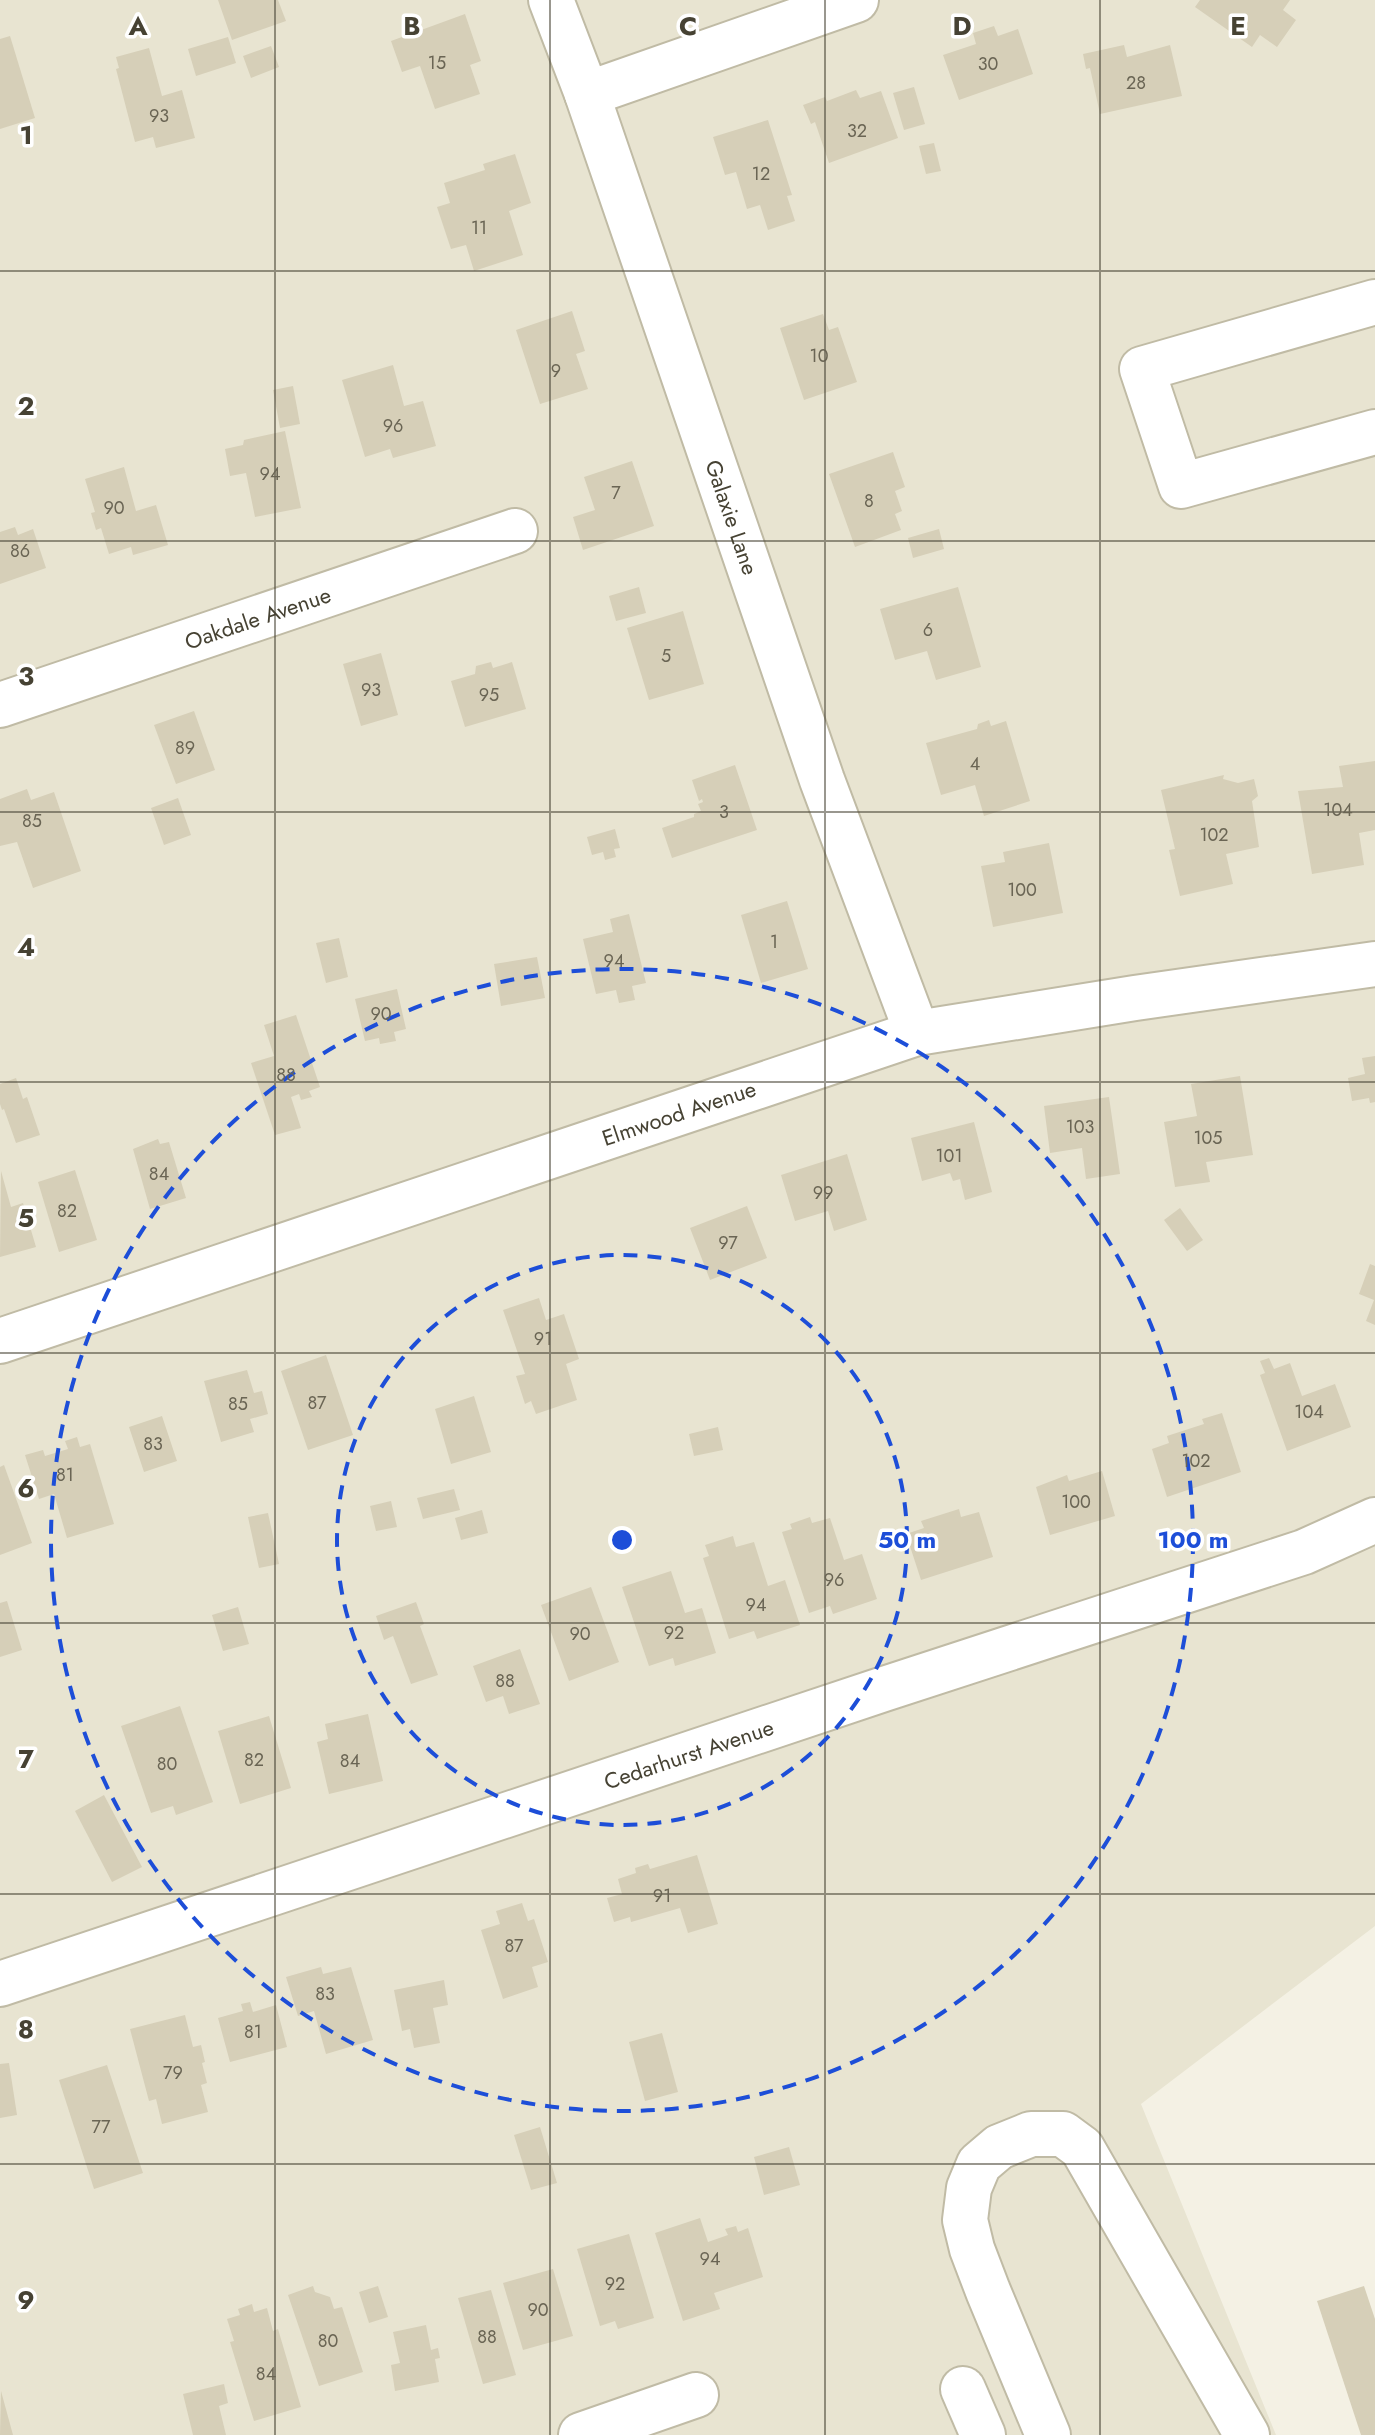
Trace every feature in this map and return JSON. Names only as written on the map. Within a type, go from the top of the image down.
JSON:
[{"type":"street","name":"Galaxie Lane","points":[[551,0],[587,94],[822,780],[917,1033]]},
{"type":"street","points":[[587,94],[856,0]]},
{"type":"street","points":[[1375,302],[1142,369],[1181,486],[1375,432]]},
{"type":"street","name":"Oakdale Avenue","points":[[0,705],[515,531]]},
{"type":"street","name":"Elmwood Avenue","points":[[0,1341],[917,1033],[1375,964]]},
{"type":"street","name":"Cedarhurst Avenue","points":[[0,1984],[1304,1552],[1375,1520]]},
{"type":"street","points":[[1048,2435],[988,2291],[965,2220],[969,2188],[979,2164],[999,2147],[1031,2134],[1063,2134],[1082,2148],[1247,2435]]},
{"type":"street","points":[[963,2389],[983,2435]]},
{"type":"street","points":[[581,2435],[696,2395]]},
{"type":"shaded area","points":[[0,0],[1375,0],[1375,1926],[1141,2104],[1276,2435],[0,2435]]},
{"type":"building","points":[[218,0],[278,0],[286,21],[232,40]]},
{"type":"building","points":[[1200,0],[1290,0],[1283,10],[1296,20],[1277,47],[1260,35],[1252,47],[1195,7]]},
{"type":"building","points":[[465,14],[481,61],[470,65],[480,94],[435,109],[420,66],[402,72],[391,41]]},
{"type":"building","points":[[994,26],[998,36],[1018,29],[1033,74],[959,100],[943,55],[976,44],[973,33]]},
{"type":"building","points":[[10,36],[35,118],[0,129],[0,39]]},
{"type":"building","points":[[228,37],[236,63],[196,76],[188,49]]},
{"type":"building","points":[[1124,45],[1127,57],[1170,45],[1182,96],[1100,114],[1090,68],[1086,69],[1083,54]]},
{"type":"building","points":[[271,46],[279,67],[251,78],[243,56]]},
{"type":"building","points":[[149,48],[162,96],[182,90],[195,138],[156,148],[153,137],[135,142],[116,69],[119,68],[116,57]]},
{"type":"building","points":[[914,87],[925,124],[904,130],[893,93]]},
{"type":"building","points":[[856,90],[860,98],[881,91],[898,138],[829,163],[815,122],[811,124],[803,105],[825,97],[827,101]]},
{"type":"building","points":[[768,120],[792,195],[787,196],[795,221],[768,230],[760,205],[747,209],[736,172],[725,175],[713,137]]},
{"type":"building","points":[[934,143],[941,171],[926,174],[919,146]]},
{"type":"building","points":[[515,154],[531,203],[509,211],[523,255],[474,271],[466,245],[451,249],[437,207],[450,203],[444,183],[485,170],[483,164]]},
{"type":"building","points":[[572,311],[585,351],[576,354],[588,389],[540,404],[516,330]]},
{"type":"building","points":[[823,314],[829,330],[838,327],[857,382],[804,400],[780,328]]},
{"type":"building","points":[[393,365],[404,406],[423,401],[436,446],[393,458],[390,449],[365,457],[342,380]]},
{"type":"building","points":[[293,386],[300,424],[280,428],[273,390]]},
{"type":"building","points":[[285,431],[301,508],[255,517],[246,473],[230,476],[225,449],[243,445],[244,440]]},
{"type":"building","points":[[893,452],[905,487],[895,491],[902,511],[895,514],[901,530],[855,547],[829,474]]},
{"type":"building","points":[[632,461],[654,526],[583,550],[573,517],[595,510],[584,477]]},
{"type":"building","points":[[124,467],[136,511],[156,505],[168,545],[133,555],[131,547],[109,554],[101,528],[96,530],[91,513],[95,512],[85,479]]},
{"type":"building","points":[[15,527],[18,535],[33,529],[46,568],[0,584],[0,532]]},
{"type":"building","points":[[939,529],[944,549],[913,558],[908,538]]},
{"type":"building","points":[[639,587],[646,613],[616,621],[609,596]]},
{"type":"building","points":[[958,587],[981,667],[936,680],[927,651],[895,660],[880,609]]},
{"type":"building","points":[[683,611],[704,684],[649,700],[627,628]]},
{"type":"building","points":[[381,653],[398,715],[361,726],[343,664]]},
{"type":"building","points":[[491,662],[493,668],[512,662],[526,709],[465,727],[451,681],[475,674],[476,666]]},
{"type":"building","points":[[194,711],[215,770],[176,784],[154,725]]},
{"type":"building","points":[[989,720],[991,726],[1006,721],[1030,801],[984,816],[975,785],[941,795],[926,743],[977,729],[978,724]]},
{"type":"building","points":[[1375,761],[1375,830],[1359,833],[1364,865],[1312,874],[1298,791],[1343,787],[1339,766]]},
{"type":"building","points":[[735,765],[757,830],[672,858],[662,828],[694,817],[701,811],[698,804],[703,802],[702,799],[699,801],[692,780]]},
{"type":"building","points":[[1224,775],[1223,779],[1238,783],[1254,779],[1258,796],[1252,801],[1259,847],[1226,854],[1233,884],[1180,896],[1169,850],[1175,849],[1161,790]]},
{"type":"building","points":[[27,789],[31,800],[54,792],[81,871],[33,888],[17,842],[0,846],[0,799]]},
{"type":"building","points":[[178,798],[191,835],[164,845],[151,808]]},
{"type":"building","points":[[615,829],[620,848],[614,849],[616,857],[605,860],[603,852],[592,855],[587,837]]},
{"type":"building","points":[[1049,843],[1063,913],[993,927],[981,866],[1005,862],[1003,852]]},
{"type":"building","points":[[787,901],[808,969],[761,983],[741,915]]},
{"type":"building","points":[[629,914],[646,983],[632,986],[635,1000],[619,1003],[616,990],[596,994],[583,939],[613,932],[610,919]]},
{"type":"building","points":[[339,938],[348,977],[326,983],[316,943]]},
{"type":"building","points":[[537,957],[545,998],[501,1006],[494,964]]},
{"type":"building","points":[[397,989],[406,1029],[394,1032],[396,1041],[380,1044],[379,1038],[365,1041],[355,999]]},
{"type":"building","points":[[296,1015],[320,1087],[309,1091],[312,1097],[301,1100],[299,1094],[291,1097],[301,1128],[275,1135],[251,1063],[274,1056],[264,1025]]},
{"type":"building","points":[[1375,1056],[1375,1102],[1370,1103],[1369,1098],[1352,1101],[1348,1078],[1365,1074],[1362,1058]]},
{"type":"building","points":[[1240,1076],[1253,1155],[1206,1162],[1210,1182],[1175,1187],[1164,1122],[1197,1116],[1191,1084]]},
{"type":"building","points":[[16,1078],[23,1099],[27,1097],[40,1135],[16,1143],[0,1104],[0,1084]]},
{"type":"building","points":[[1109,1097],[1120,1174],[1086,1179],[1082,1148],[1050,1153],[1044,1106]]},
{"type":"building","points":[[974,1122],[992,1192],[965,1200],[960,1179],[953,1181],[950,1173],[922,1181],[911,1138]]},
{"type":"building","points":[[158,1139],[160,1144],[169,1142],[186,1198],[150,1209],[133,1149]]},
{"type":"building","points":[[847,1154],[867,1220],[834,1231],[828,1211],[795,1221],[781,1175]]},
{"type":"building","points":[[75,1170],[97,1240],[59,1252],[38,1182]]},
{"type":"building","points":[[1,1171],[11,1207],[23,1203],[36,1247],[0,1257]]},
{"type":"building","points":[[747,1206],[767,1258],[710,1280],[690,1228]]},
{"type":"building","points":[[1180,1208],[1203,1240],[1187,1251],[1164,1220]]},
{"type":"building","points":[[1370,1264],[1375,1266],[1375,1325],[1366,1321],[1374,1300],[1359,1294]]},
{"type":"building","points":[[539,1298],[546,1320],[564,1314],[579,1359],[566,1364],[577,1400],[536,1414],[531,1401],[525,1404],[516,1376],[525,1374],[503,1310]]},
{"type":"building","points":[[326,1355],[353,1435],[308,1450],[281,1371]]},
{"type":"building","points":[[1269,1358],[1274,1369],[1290,1363],[1302,1396],[1335,1384],[1351,1427],[1287,1451],[1260,1375],[1265,1373],[1260,1361]]},
{"type":"building","points":[[247,1370],[254,1393],[262,1391],[268,1414],[250,1419],[254,1432],[221,1442],[204,1381]]},
{"type":"building","points":[[474,1396],[491,1452],[451,1464],[435,1409]]},
{"type":"building","points":[[1222,1413],[1241,1472],[1167,1497],[1152,1449],[1169,1443],[1167,1436],[1204,1424],[1202,1419]]},
{"type":"building","points":[[162,1416],[177,1461],[144,1472],[129,1427]]},
{"type":"building","points":[[718,1427],[723,1450],[694,1456],[689,1434]]},
{"type":"building","points":[[77,1437],[80,1447],[90,1444],[114,1524],[67,1538],[54,1494],[39,1499],[25,1455],[43,1450],[45,1456],[68,1449],[65,1441]]},
{"type":"building","points":[[4,1465],[32,1543],[0,1555],[0,1467]]},
{"type":"building","points":[[1102,1471],[1115,1516],[1050,1535],[1036,1487],[1067,1475],[1069,1481]]},
{"type":"building","points":[[454,1489],[460,1510],[423,1519],[417,1498]]},
{"type":"building","points":[[391,1501],[397,1527],[376,1531],[370,1506]]},
{"type":"building","points":[[959,1509],[961,1517],[979,1512],[993,1557],[921,1580],[906,1534],[924,1528],[921,1521]]},
{"type":"building","points":[[482,1510],[488,1533],[461,1540],[455,1518]]},
{"type":"building","points":[[268,1513],[279,1564],[259,1568],[248,1517]]},
{"type":"building","points":[[810,1517],[812,1523],[830,1518],[844,1560],[862,1554],[877,1599],[833,1614],[830,1606],[809,1613],[782,1532],[792,1529],[790,1524]]},
{"type":"building","points":[[733,1536],[736,1547],[754,1542],[768,1586],[785,1580],[800,1625],[757,1639],[754,1631],[729,1639],[703,1558],[709,1556],[705,1545]]},
{"type":"building","points":[[671,1571],[685,1613],[702,1608],[716,1653],[675,1666],[673,1658],[649,1666],[622,1587]]},
{"type":"building","points":[[591,1587],[619,1662],[569,1681],[541,1605]]},
{"type":"building","points":[[7,1601],[22,1650],[0,1657],[0,1603]]},
{"type":"building","points":[[416,1602],[424,1624],[420,1626],[438,1675],[411,1684],[393,1636],[384,1640],[376,1616]]},
{"type":"building","points":[[238,1607],[249,1644],[223,1651],[212,1615]]},
{"type":"building","points":[[520,1649],[540,1704],[509,1714],[503,1696],[486,1702],[473,1666]]},
{"type":"building","points":[[180,1706],[213,1802],[176,1815],[173,1806],[151,1813],[121,1726]]},
{"type":"building","points":[[368,1714],[383,1781],[329,1794],[317,1742],[328,1739],[325,1724]]},
{"type":"building","points":[[269,1716],[291,1788],[240,1804],[218,1731]]},
{"type":"building","points":[[104,1795],[142,1867],[112,1882],[75,1811]]},
{"type":"building","points":[[697,1855],[718,1924],[688,1933],[680,1908],[631,1922],[630,1917],[614,1922],[607,1898],[622,1894],[618,1879],[636,1873],[635,1868],[648,1864],[650,1869]]},
{"type":"building","points":[[522,1903],[528,1921],[534,1919],[548,1962],[532,1967],[538,1987],[503,1999],[481,1930],[500,1924],[496,1911]]},
{"type":"building","points":[[321,1967],[323,1974],[351,1967],[373,2040],[326,2054],[314,2011],[298,2016],[286,1977]]},
{"type":"building","points":[[444,1980],[448,2005],[433,2008],[440,2043],[414,2048],[410,2029],[402,2031],[394,1990]]},
{"type":"building","points":[[250,2002],[253,2012],[276,2005],[287,2047],[230,2062],[218,2018],[243,2011],[241,2004]]},
{"type":"building","points":[[185,2015],[193,2047],[201,2045],[207,2083],[201,2085],[208,2112],[162,2124],[156,2099],[149,2101],[130,2029]]},
{"type":"building","points":[[662,2033],[678,2092],[645,2101],[629,2042]]},
{"type":"building","points":[[9,2063],[17,2115],[0,2118],[0,2064]]},
{"type":"building","points":[[107,2065],[143,2173],[94,2189],[59,2080]]},
{"type":"building","points":[[540,2127],[557,2183],[531,2190],[514,2135]]},
{"type":"building","points":[[789,2147],[800,2185],[764,2195],[754,2157]]},
{"type":"building","points":[[700,2218],[708,2242],[728,2235],[725,2229],[736,2226],[738,2232],[748,2228],[763,2277],[714,2293],[720,2309],[683,2321],[655,2233]]},
{"type":"building","points":[[629,2234],[654,2318],[618,2329],[615,2321],[600,2326],[577,2249]]},
{"type":"building","points":[[553,2269],[573,2336],[523,2350],[503,2283]]},
{"type":"building","points":[[313,2286],[315,2292],[330,2297],[334,2309],[342,2307],[363,2372],[319,2386],[288,2295]]},
{"type":"building","points":[[378,2286],[388,2317],[369,2323],[359,2292]]},
{"type":"building","points":[[1364,2286],[1375,2319],[1375,2435],[1361,2435],[1317,2301]]},
{"type":"building","points":[[491,2290],[516,2375],[483,2384],[458,2298]]},
{"type":"building","points":[[252,2304],[254,2312],[267,2308],[273,2331],[278,2329],[301,2407],[254,2421],[230,2342],[234,2341],[227,2319],[240,2315],[238,2309]]},
{"type":"building","points":[[426,2325],[431,2350],[438,2348],[440,2358],[435,2359],[439,2382],[395,2391],[391,2365],[400,2363],[393,2332]]},
{"type":"building","points":[[224,2384],[228,2403],[219,2406],[226,2435],[193,2435],[183,2394]]},
{"type":"building","points":[[1,2391],[13,2435],[0,2435]]}]
